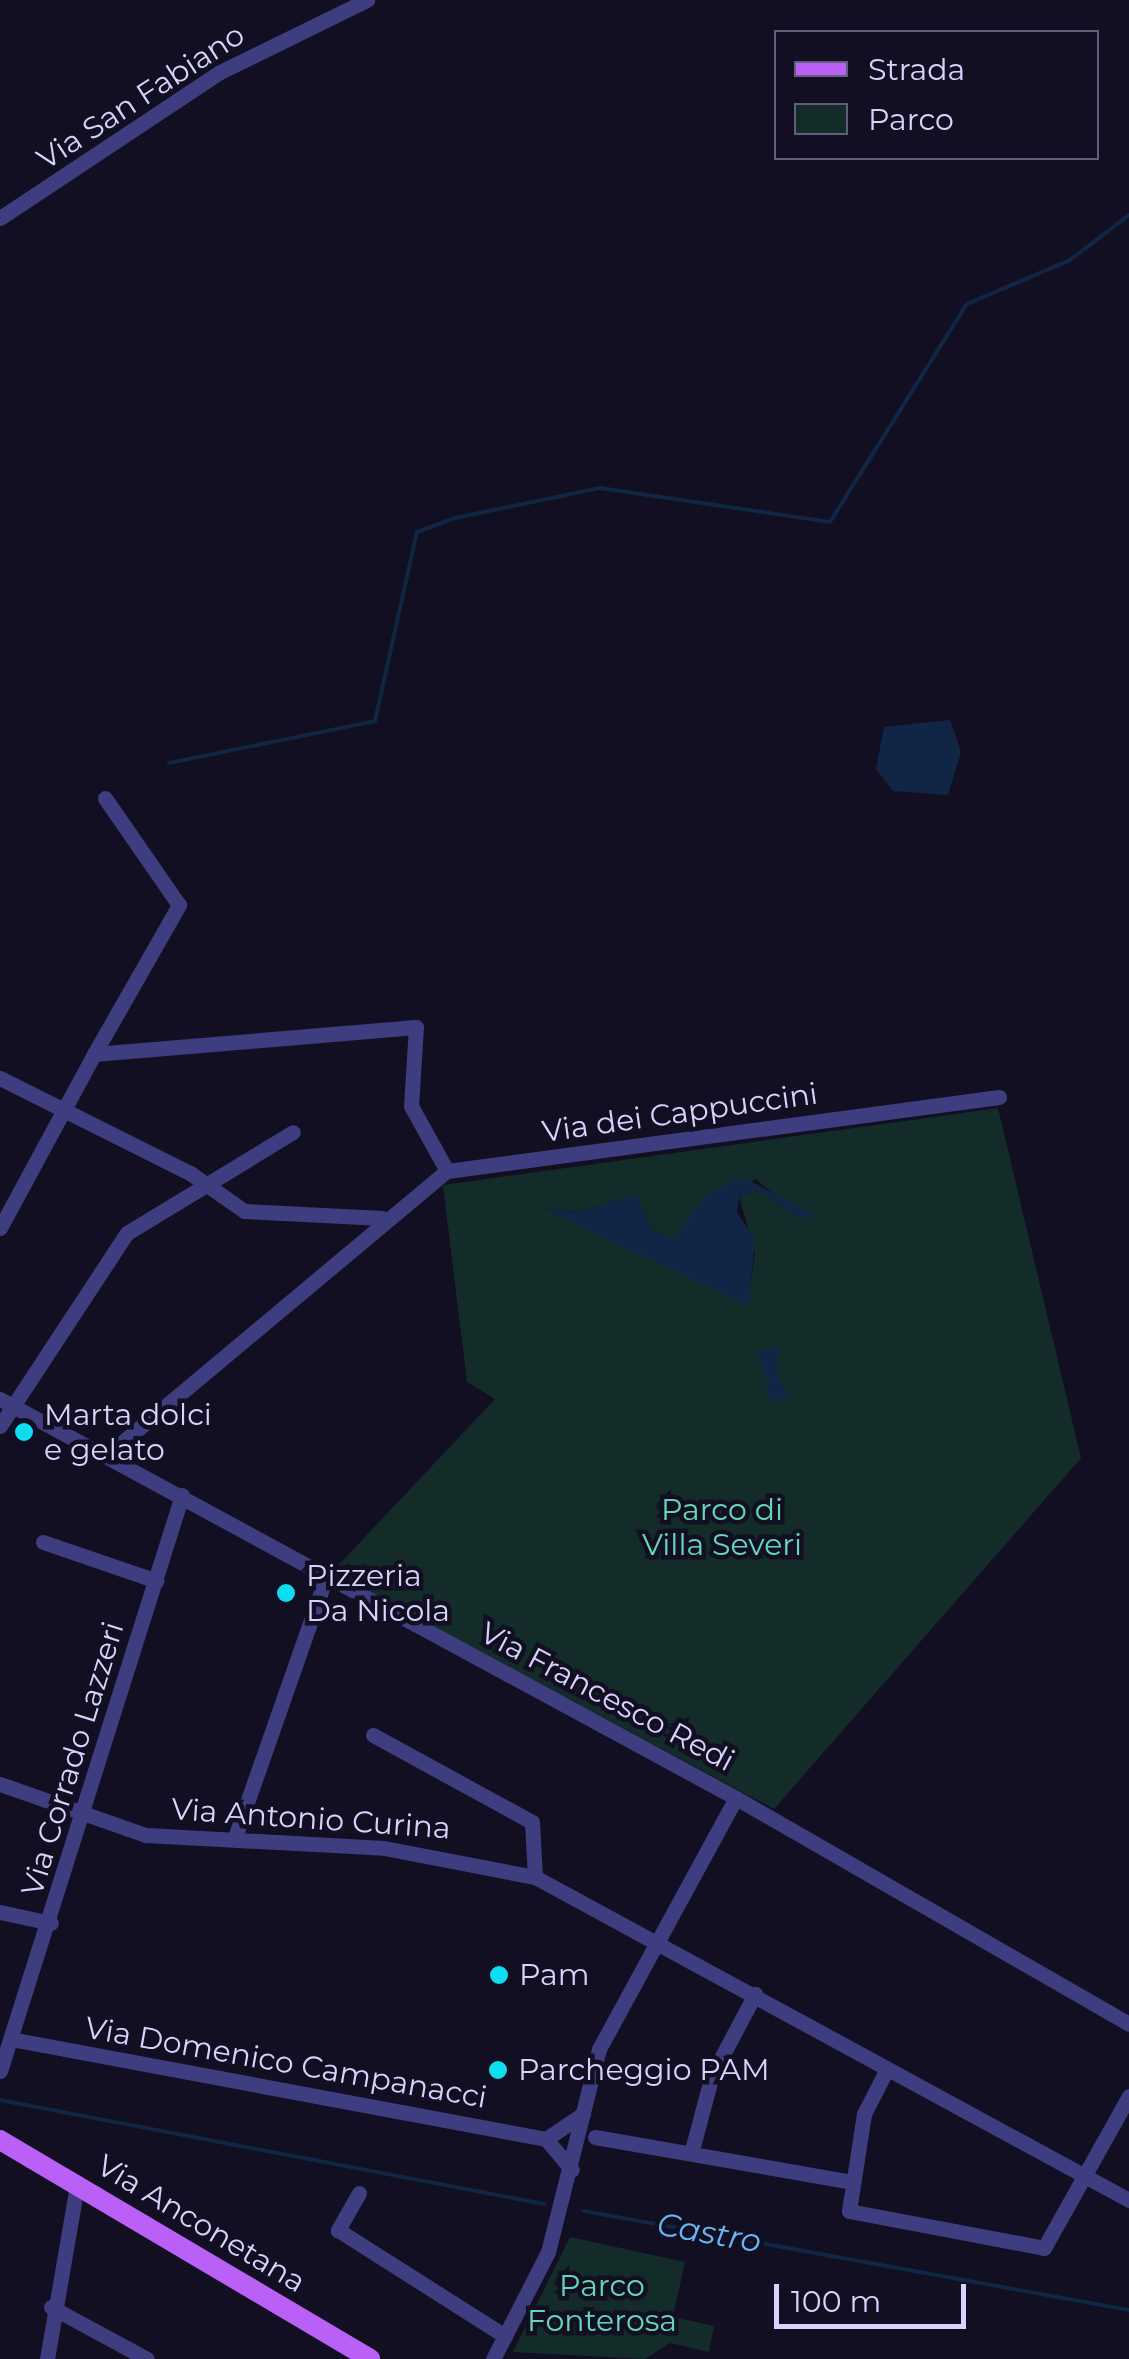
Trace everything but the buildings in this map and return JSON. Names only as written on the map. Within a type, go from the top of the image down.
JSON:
[{"type":"main road","name":"Via Anconetana","points":[[0,2140],[370,2359]]},
{"type":"street","name":"Via San Fabiano","points":[[0,218],[220,72],[367,0]]},
{"type":"street","points":[[0,1228],[179,905],[104,798]]},
{"type":"street","points":[[94,1054],[416,1028],[411,1106],[447,1172]]},
{"type":"street","points":[[0,1078],[64,1108],[244,1211],[382,1218]]},
{"type":"street","name":"Via dei Cappuccini","points":[[107,1455],[382,1218],[447,1172],[1000,1097]]},
{"type":"street","points":[[0,1426],[6,1402],[99,1262],[200,1184],[293,1132]]},
{"type":"street","name":"Via Francesco Redi","points":[[6,1402],[736,1798],[1129,2024]]},
{"type":"street","name":"Via Corrado Lazzeri","points":[[0,2070],[16,2040],[182,1496]]},
{"type":"street","points":[[42,1542],[157,1580]]},
{"type":"street","points":[[235,1837],[326,1577]]},
{"type":"street","name":"Via Antonio Curina","points":[[373,1735],[532,1822],[535,1877]]},
{"type":"street","name":"Via Antonio Curina","points":[[0,1784],[146,1835],[235,1837],[468,1858],[535,1877],[1129,2200]]},
{"type":"street","points":[[493,2359],[548,2252],[588,2136],[584,2114],[599,2050],[736,1798]]},
{"type":"street","points":[[0,1912],[51,1923]]},
{"type":"street","points":[[692,2150],[712,2075],[755,1994]]},
{"type":"street","name":"Via Domenico Campanacci","points":[[16,2040],[546,2139]]},
{"type":"street","points":[[887,2069],[864,2114],[849,2212],[1044,2248],[1129,2096]]},
{"type":"street","points":[[573,2172],[546,2139],[584,2114]]},
{"type":"street","points":[[588,2136],[692,2150],[853,2182]]},
{"type":"street","points":[[47,2359],[51,2307],[77,2185]]},
{"type":"street","points":[[359,2193],[338,2230],[505,2336]]},
{"type":"street","points":[[51,2307],[147,2359]]},
{"type":"green space","name":"Parco di Villa Severi","points":[[998,1108],[1081,1458],[774,1809],[332,1572],[495,1399],[467,1382],[443,1185]],"holes":[[[756,1179],[793,1211],[818,1217],[797,1217],[760,1190],[739,1197],[755,1252],[748,1305],[546,1209],[579,1212],[634,1195],[654,1232],[674,1238]]]},
{"type":"green space","name":"Parco Fonterosa","points":[[570,2237],[685,2262],[673,2317],[714,2326],[709,2352],[670,2343],[645,2359],[513,2352]]},
{"type":"water","points":[[950,720],[961,752],[948,795],[893,791],[876,769],[884,727]]},
{"type":"water","points":[[742,1177],[819,1217],[797,1217],[760,1190],[739,1197],[737,1213],[755,1239],[749,1306],[544,1209],[579,1212],[634,1195],[654,1232],[674,1238],[709,1193]]},
{"type":"water","points":[[780,1347],[776,1373],[790,1396],[771,1401],[765,1380],[774,1377],[764,1374],[758,1351]]},
{"type":"waterway","points":[[169,763],[375,721],[417,532],[455,518],[600,488],[830,522],[967,304],[1070,260],[1129,215]]},
{"type":"waterway","name":"Castro","points":[[0,2100],[544,2204]]},
{"type":"waterway","name":"Castro","points":[[584,2211],[1129,2310]]},
{"type":"place","name":"Marta dolci e gelato","points":[[24,1432]]},
{"type":"place","name":"Pizzeria Da Nicola","points":[[286,1593]]},
{"type":"place","name":"Pam","points":[[499,1975]]},
{"type":"place","name":"Parcheggio PAM","points":[[498,2070]]}]
